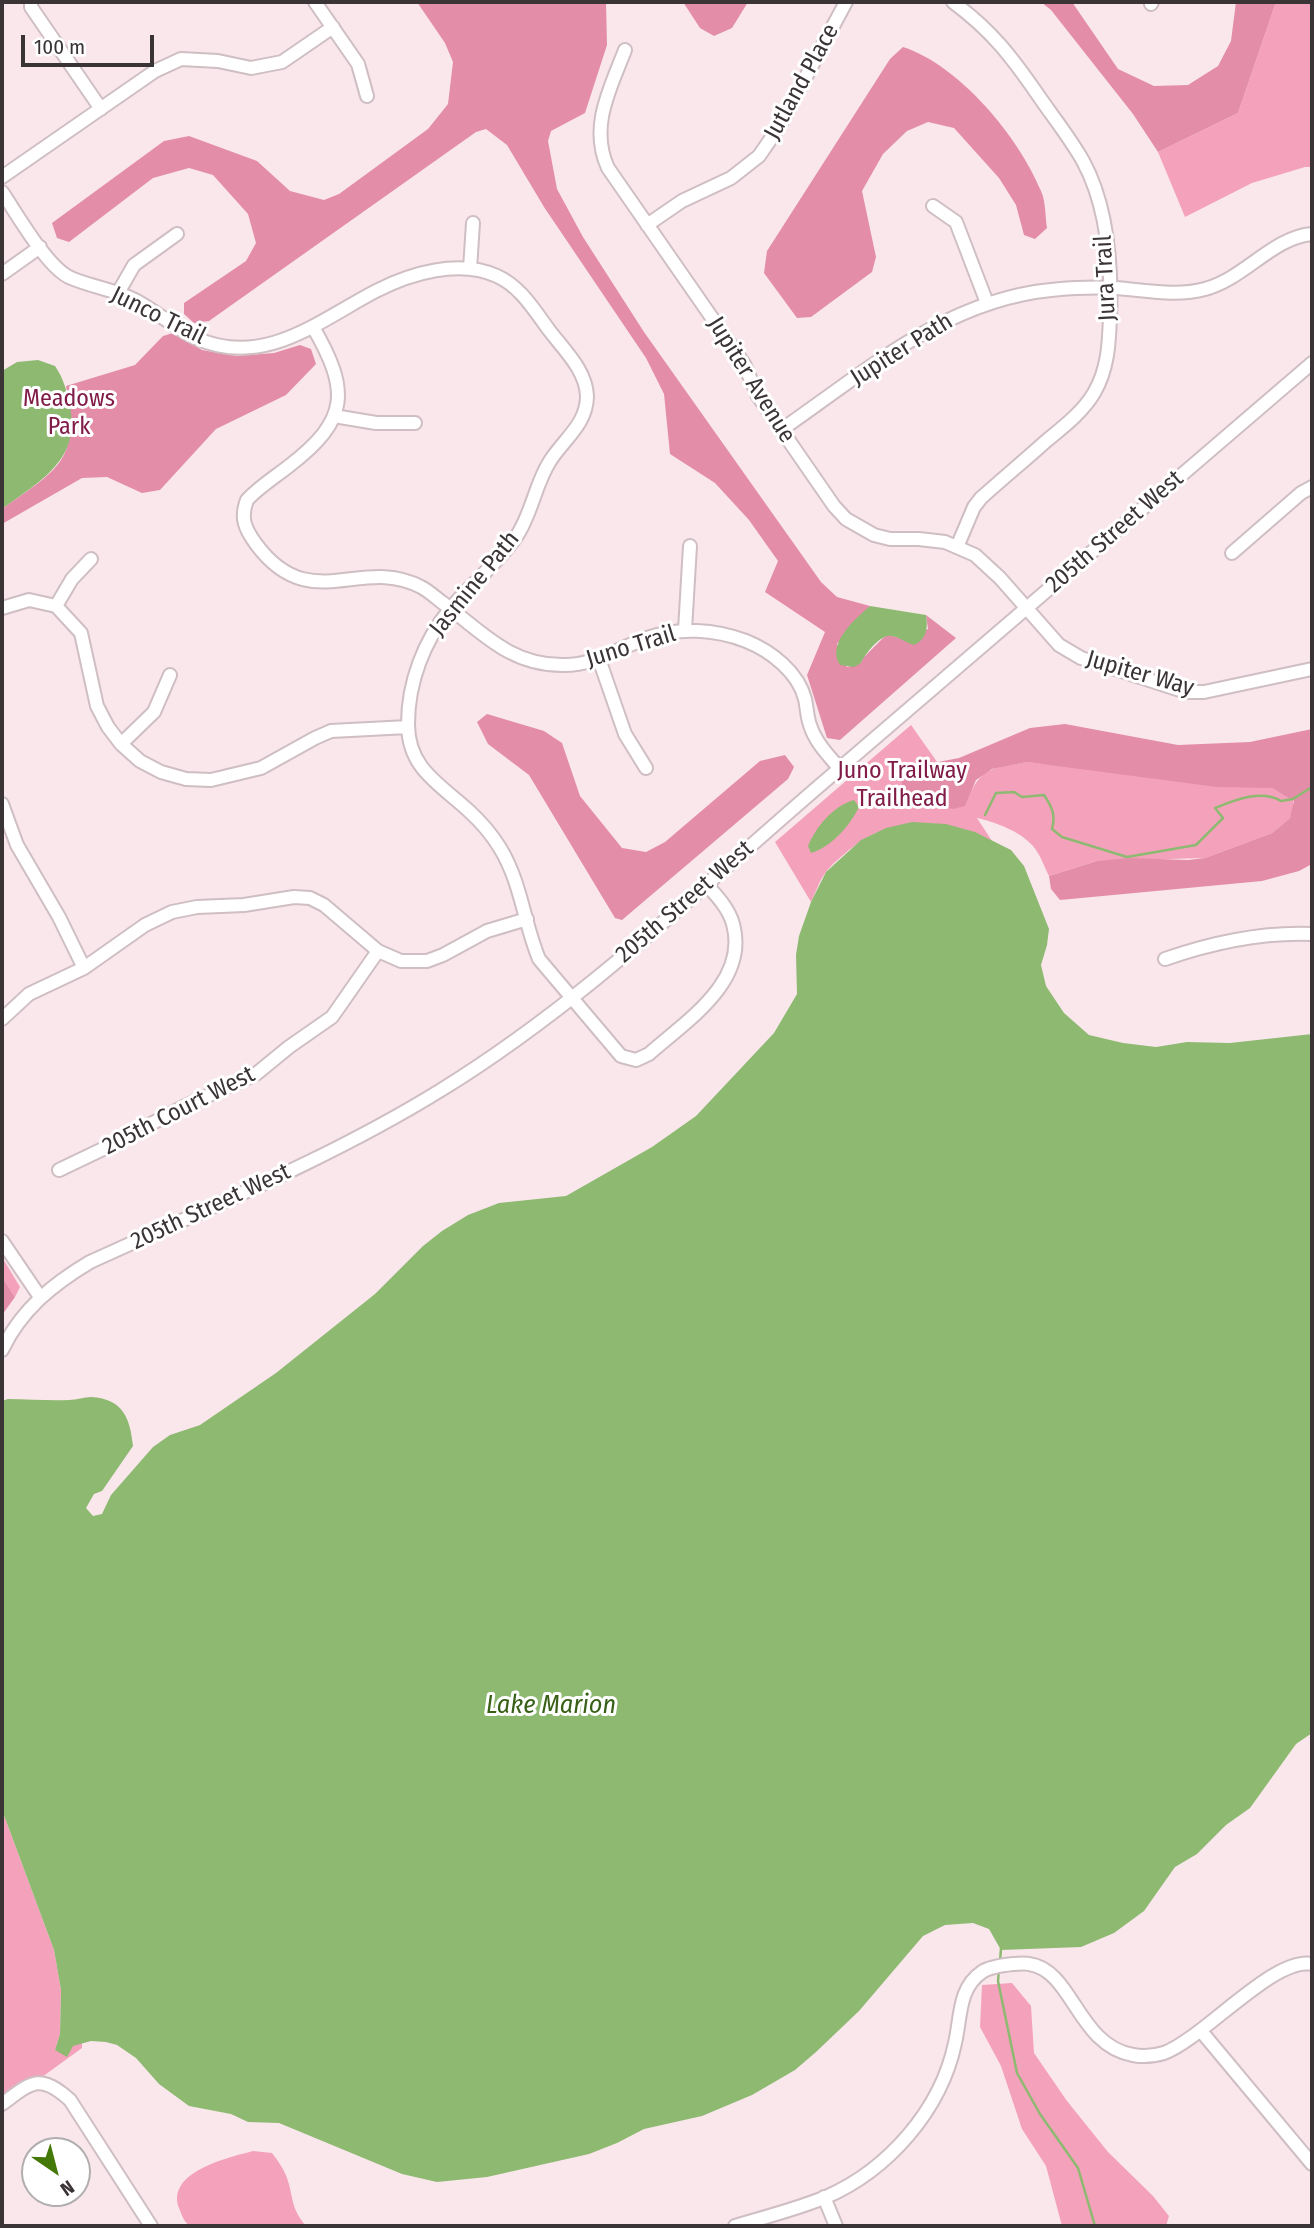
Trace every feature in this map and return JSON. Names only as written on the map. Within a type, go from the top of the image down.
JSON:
[{"type":"street","points":[[31,2],[31,7],[101,109]]},
{"type":"street","points":[[315,2],[358,64],[367,96]]},
{"type":"street","name":"Jutland Place","points":[[647,225],[682,201],[731,178],[759,156],[779,127],[846,2]]},
{"type":"street","name":"Jura Trail","points":[[953,2],[1004,47],[1083,162],[1095,188],[1101,213],[1109,262],[1110,288],[1108,355],[1093,394],[1072,419],[981,498],[957,547]]},
{"type":"street","points":[[2,177],[155,71],[181,59],[218,61],[251,68],[282,62],[332,27]]},
{"type":"street","name":"Jupiter Avenue","points":[[625,50],[601,117],[600,142],[608,168],[744,364],[758,396],[834,506],[860,529],[890,539],[932,540],[975,555],[1027,608]]},
{"type":"street","name":"Junco Trail","points":[[2,192],[53,265],[67,277],[133,299],[195,337],[220,345],[247,347],[274,343],[313,327]]},
{"type":"street","points":[[933,206],[956,222],[987,303]]},
{"type":"street","points":[[470,269],[473,223]]},
{"type":"street","points":[[118,293],[134,265],[177,234]]},
{"type":"street","name":"Jupiter Path","points":[[781,430],[926,330],[987,303],[1049,290],[1110,288],[1189,293],[1207,289],[1232,278],[1293,238],[1312,234]]},
{"type":"street","points":[[2,274],[40,247]]},
{"type":"street","name":"Jasmine Path","points":[[313,327],[396,281],[431,272],[470,269],[494,274],[520,292],[580,371],[587,398],[582,420],[548,464],[519,533],[450,608],[432,635],[418,665],[410,697],[408,727],[412,751],[424,772],[472,813],[500,847],[515,878],[539,959],[621,1056],[636,1060],[649,1054],[717,992],[733,966],[736,944],[733,923],[725,906],[706,884]]},
{"type":"street","points":[[313,327],[337,375],[338,391],[334,416],[376,423],[415,423]]},
{"type":"street","name":"205th Street West","points":[[2,1350],[10,1333],[40,1297],[64,1278],[90,1262],[296,1168],[378,1127],[476,1068],[572,999],[1312,363]]},
{"type":"street","name":"Juno Trail","points":[[334,416],[316,445],[247,500],[243,517],[248,533],[271,561],[295,576],[327,583],[371,576],[389,577],[421,587],[494,645],[524,660],[562,666],[599,659],[650,637],[685,630],[729,635],[748,642],[779,662],[798,684],[816,738],[840,769]]},
{"type":"street","points":[[1232,553],[1301,493],[1312,487]]},
{"type":"street","points":[[685,630],[690,546]]},
{"type":"street","points":[[55,606],[72,579],[92,559]]},
{"type":"street","points":[[2,608],[29,600],[55,606],[81,633],[97,706],[108,727],[121,744],[140,761],[161,772],[186,779],[211,780],[261,768],[331,731],[408,727]]},
{"type":"street","name":"Jupiter Way","points":[[1027,608],[1059,645],[1081,659],[1186,692],[1204,692],[1312,669]]},
{"type":"street","points":[[599,659],[625,734],[646,768]]},
{"type":"street","points":[[121,744],[154,712],[170,675]]},
{"type":"street","points":[[2,804],[17,845],[59,917],[84,968]]},
{"type":"street","points":[[2,1019],[29,994],[84,968],[145,925],[172,912],[197,907],[244,905],[293,897],[310,898],[324,905],[378,951],[401,961],[427,961],[486,931],[527,919]]},
{"type":"street","points":[[1165,959],[1197,948],[1224,943],[1276,935],[1312,934]]},
{"type":"street","name":"205th Court West","points":[[59,1170],[185,1106],[256,1074],[332,1017],[378,951]]},
{"type":"street","points":[[2,1241],[40,1297]]},
{"type":"street","points":[[735,2226],[824,2197],[856,2180],[904,2141],[924,2114],[947,2072],[964,1990],[983,1971],[1006,1965],[1030,1964],[1045,1971],[1065,1990],[1093,2034],[1123,2053],[1144,2057],[1165,2052],[1201,2031],[1272,1975],[1306,1963],[1312,1964]]},
{"type":"street","points":[[1201,2031],[1312,2164]]},
{"type":"street","points":[[2,2104],[28,2086],[39,2082],[54,2085],[70,2099],[151,2226]]},
{"type":"street","points":[[824,2197],[836,2226]]},
{"type":"green space","points":[[417,2],[606,2],[607,45],[585,113],[551,131],[548,141],[557,189],[583,237],[644,332],[821,582],[837,597],[870,606],[837,644],[847,667],[861,663],[884,637],[889,635],[903,639],[928,629],[926,615],[956,638],[840,740],[827,738],[807,675],[825,632],[765,592],[778,561],[749,520],[715,483],[670,454],[664,394],[646,358],[544,207],[507,145],[486,129],[476,132],[209,321],[194,323],[184,314],[184,303],[246,261],[256,243],[248,214],[213,175],[189,168],[153,178],[69,242],[57,238],[52,223],[164,141],[189,136],[257,161],[290,191],[324,200],[339,194],[428,129],[448,104],[453,62],[445,43]]},
{"type":"green space","points":[[683,2],[748,2],[732,28],[714,36],[700,28]]},
{"type":"green space","points":[[1041,2],[1072,2],[1118,69],[1154,86],[1188,85],[1218,66],[1231,41],[1236,2],[1276,2],[1238,113],[1158,152],[1133,114],[1051,10]]},
{"type":"green space","points":[[1276,2],[1312,2],[1312,167],[1252,183],[1185,217],[1158,152],[1238,113]]},
{"type":"green space","points":[[903,47],[924,56],[945,70],[965,86],[1002,126],[1018,148],[1041,191],[1047,228],[1035,239],[1024,235],[1016,205],[999,178],[954,128],[928,122],[907,131],[883,154],[862,191],[876,257],[872,272],[811,317],[797,318],[764,273],[767,251],[890,59]]},
{"type":"green space","name":"Meadows Park","points":[[173,333],[202,350],[237,356],[274,353],[300,345],[311,349],[316,364],[286,395],[216,429],[160,490],[142,493],[107,477],[82,478],[2,524],[2,509],[38,483],[61,461],[70,431],[66,386],[135,365],[163,336]]},
{"type":"green space","points":[[487,714],[544,731],[562,743],[580,796],[622,848],[646,852],[665,842],[760,761],[785,755],[794,767],[788,779],[622,920],[615,918],[529,775],[488,744],[477,722]]},
{"type":"green space","name":"Juno Trailway Trailhead","points":[[1065,724],[1178,745],[1250,742],[1312,729],[1312,864],[1299,871],[1262,881],[1060,900],[1051,889],[1049,876],[1097,861],[1129,858],[1205,858],[1272,833],[1290,818],[1294,801],[1272,788],[1217,787],[1027,762],[992,769],[976,780],[965,806],[953,809],[910,800],[902,787],[902,769],[959,758],[1030,728]]},
{"type":"green space","name":"Juno Trailway Trailhead","points":[[911,725],[966,803],[977,782],[988,771],[1027,762],[1272,788],[1293,799],[1294,809],[1290,818],[1272,833],[1205,858],[1097,861],[1049,876],[1038,853],[1028,841],[992,822],[977,818],[992,841],[956,827],[919,823],[900,825],[882,830],[849,850],[826,872],[811,902],[775,842]]},
{"type":"green space","points":[[2,1257],[20,1287],[15,1297],[2,1277]]},
{"type":"green space","points":[[2,1277],[15,1297],[2,1315]]},
{"type":"green space","points":[[2,1810],[54,1950],[61,1990],[60,2034],[55,2050],[82,2042],[82,2048],[42,2077],[2,2099]]},
{"type":"green space","points":[[1012,1983],[1031,2006],[1034,2053],[1067,2101],[1108,2152],[1153,2196],[1169,2216],[1166,2226],[1062,2226],[1046,2166],[1022,2129],[1001,2066],[980,2027],[982,1985]]},
{"type":"green space","points":[[253,2151],[272,2153],[283,2168],[295,2208],[306,2226],[190,2226],[179,2208],[177,2196],[181,2185],[201,2169]]},
{"type":"water","points":[[38,360],[55,366],[63,381],[72,425],[69,442],[54,468],[43,479],[2,509],[2,371],[17,362]]},
{"type":"water","points":[[870,606],[926,615],[927,629],[924,636],[914,645],[887,636],[874,645],[861,663],[854,667],[840,665],[837,657],[839,641],[850,625]]},
{"type":"water","points":[[854,800],[859,807],[851,821],[833,841],[811,853],[808,846],[821,825],[832,812]]},
{"type":"water","name":"Lake Marion","points":[[912,822],[946,824],[975,832],[1011,850],[1024,866],[1049,929],[1041,965],[1046,986],[1064,1013],[1089,1035],[1156,1047],[1187,1042],[1230,1043],[1312,1034],[1312,1733],[1296,1744],[1250,1808],[1226,1825],[1197,1854],[1175,1867],[1144,1911],[1114,1933],[1081,1947],[1001,1950],[989,1929],[973,1923],[945,1925],[923,1936],[859,2011],[795,2070],[752,2095],[702,2116],[644,2129],[589,2154],[487,2177],[437,2182],[402,2174],[279,2123],[248,2122],[231,2114],[189,2106],[159,2084],[136,2058],[117,2045],[91,2041],[73,2046],[67,2057],[55,2050],[60,2034],[61,1990],[54,1950],[2,1810],[2,1401],[72,1400],[91,1397],[118,1406],[130,1427],[133,1446],[102,1491],[94,1494],[86,1508],[93,1516],[102,1514],[111,1495],[153,1447],[170,1435],[200,1425],[276,1373],[375,1294],[442,1231],[468,1215],[499,1203],[566,1196],[652,1147],[696,1116],[774,1033],[797,994],[796,955],[799,936],[811,902],[826,872],[861,840],[886,828]]},
{"type":"waterway","points":[[985,815],[996,793],[1014,792],[1022,797],[1044,795],[1054,819],[1052,829],[1062,837],[1127,857],[1196,845],[1223,818],[1215,808],[1257,796],[1281,801],[1293,799],[1312,787]]},
{"type":"waterway","points":[[1000,1962],[1001,1948]]},
{"type":"waterway","points":[[999,1969],[998,1981],[1017,2073],[1040,2114],[1078,2168],[1095,2226]]}]
